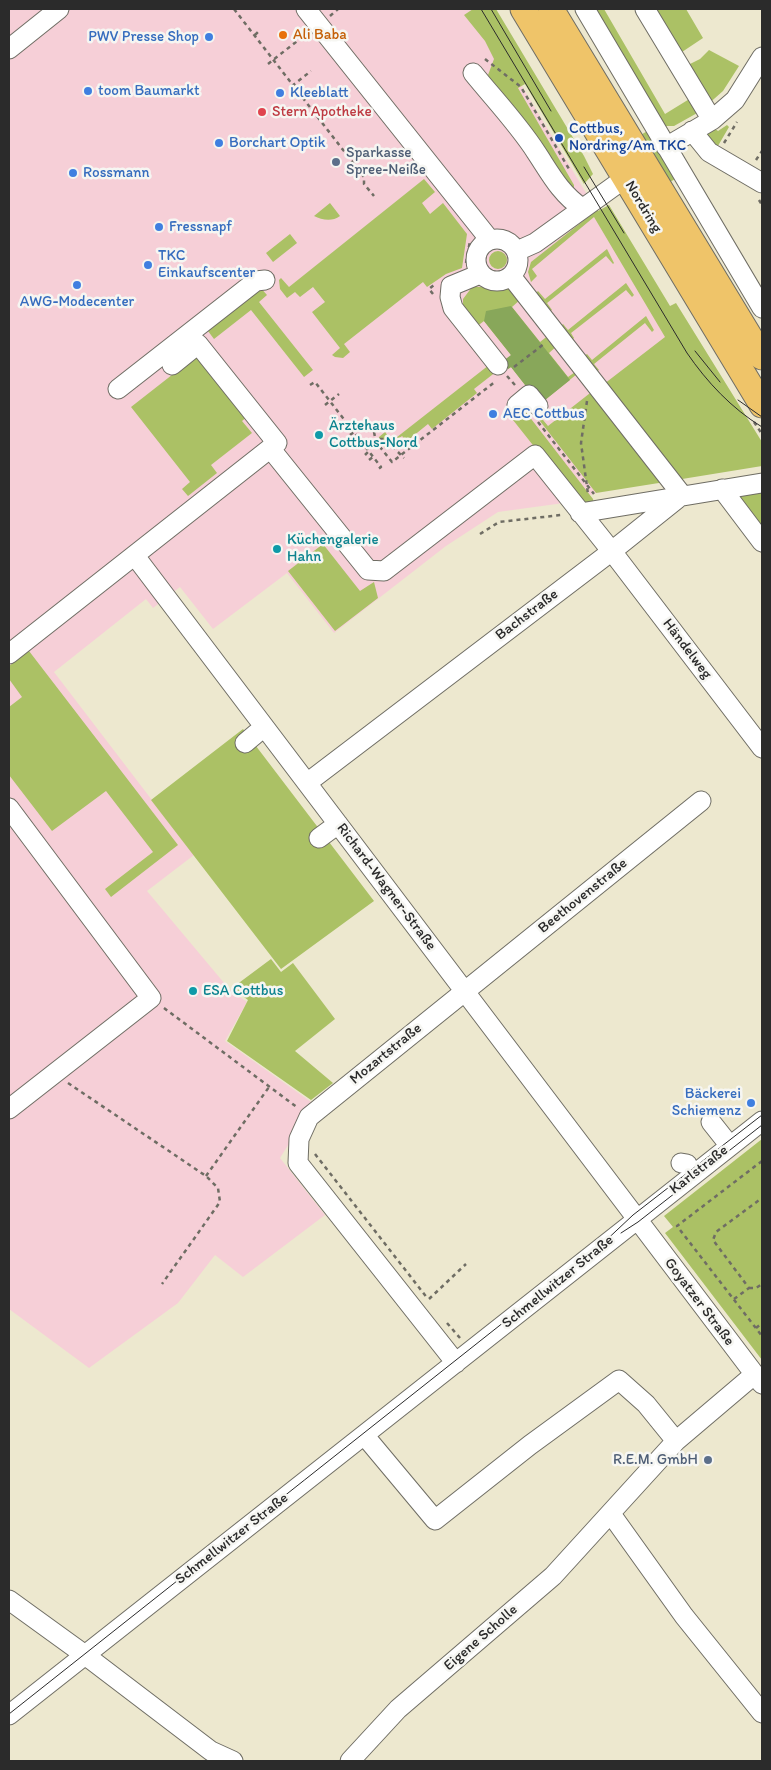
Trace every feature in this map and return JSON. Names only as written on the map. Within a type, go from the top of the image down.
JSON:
[{"type":"main road","name":"Nordring","points":[[523,9],[762,357]]},
{"type":"main road","name":"Nordring","points":[[551,9],[635,171],[762,405]]},
{"type":"street","points":[[9,49],[59,9]]},
{"type":"street","points":[[306,9],[404,127],[490,240]]},
{"type":"street","points":[[585,9],[762,308]]},
{"type":"street","points":[[645,9],[712,120]]},
{"type":"street","points":[[666,147],[712,120],[735,100],[762,57]]},
{"type":"street","points":[[479,66],[544,167],[565,195],[582,208]]},
{"type":"street","points":[[692,131],[709,152],[762,183]]},
{"type":"street","points":[[516,251],[535,243],[635,171]]},
{"type":"street","points":[[472,272],[498,282],[512,276],[518,264],[513,245],[502,239],[490,240],[484,243],[477,254],[477,266],[472,272],[451,286],[450,297],[453,308],[498,365]]},
{"type":"street","points":[[118,389],[256,281],[265,280],[256,269]]},
{"type":"street","points":[[512,276],[682,495]]},
{"type":"street","points":[[9,654],[277,443],[198,344],[172,365]]},
{"type":"street","name":"Händelweg","points":[[270,448],[368,570],[384,571],[535,455],[589,507],[612,551],[762,748]]},
{"type":"street","points":[[589,507],[762,483]]},
{"type":"street","points":[[722,489],[762,542]]},
{"type":"street","name":"Bachstraße","points":[[307,783],[612,551],[682,495]]},
{"type":"street","name":"Richard-Wagner-Straße","points":[[135,556],[636,1220]]},
{"type":"street","points":[[245,742],[264,727]]},
{"type":"street","name":"Beethovenstraße","points":[[464,991],[701,801]]},
{"type":"street","points":[[9,808],[151,998],[9,1109]]},
{"type":"street","points":[[319,838],[338,824]]},
{"type":"street","name":"Mozartstraße","points":[[309,1117],[464,991]]},
{"type":"street","points":[[309,1117],[301,1136],[298,1163],[456,1363]]},
{"type":"street","name":"Karlstraße","points":[[636,1220],[687,1165],[730,1146],[762,1121]]},
{"type":"street","points":[[711,1122],[730,1146]]},
{"type":"street","name":"Schmellwitzer Straße","points":[[9,1715],[636,1220]]},
{"type":"street","name":"Goyatzer Straße","points":[[636,1220],[758,1379]]},
{"type":"street","name":"Eigene Scholle","points":[[350,1761],[398,1709],[553,1576],[676,1441],[720,1411],[758,1379]]},
{"type":"street","points":[[364,1436],[435,1520],[530,1445],[619,1380],[646,1404],[676,1441]]},
{"type":"street","points":[[610,1514],[684,1616],[762,1712]]},
{"type":"street","points":[[9,1600],[211,1751],[233,1761]]},
{"type":"path","points":[[234,9],[274,59],[292,86],[356,165],[364,177],[364,184],[374,196]]},
{"type":"path","points":[[268,64],[338,9]]},
{"type":"path","points":[[255,35],[259,31]]},
{"type":"path","points":[[479,66],[521,87],[571,173]]},
{"type":"path","points":[[292,86],[311,71]]},
{"type":"path","points":[[716,156],[737,121]]},
{"type":"path","points":[[470,234],[472,272]]},
{"type":"path","points":[[434,295],[429,289],[439,281]]},
{"type":"path","points":[[374,432],[376,442],[392,462],[403,456],[558,334]]},
{"type":"path","points":[[310,385],[315,382],[330,401],[381,467],[377,470]]},
{"type":"path","points":[[325,405],[339,394]]},
{"type":"path","points":[[588,395],[581,443],[589,507]]},
{"type":"path","points":[[525,404],[586,483],[589,507]]},
{"type":"path","points":[[350,435],[354,432]]},
{"type":"path","points":[[365,455],[376,442],[385,440],[403,456]]},
{"type":"path","points":[[369,460],[373,457]]},
{"type":"path","points":[[480,534],[499,522],[589,507]]},
{"type":"path","points":[[151,998],[309,1117]]},
{"type":"path","points":[[54,1074],[206,1176],[218,1188],[220,1202],[162,1284]]},
{"type":"path","points":[[206,1176],[269,1087]]},
{"type":"path","points":[[301,1136],[433,1305]]},
{"type":"path","points":[[762,1167],[761,1162],[677,1226],[762,1336]]},
{"type":"path","points":[[749,1288],[713,1240],[716,1232],[762,1197]]},
{"type":"path","points":[[428,1299],[466,1264]]},
{"type":"path","points":[[734,1300],[749,1288],[756,1288],[762,1284]]},
{"type":"path","points":[[443,1318],[471,1351]]},
{"type":"path","points":[[756,1328],[762,1323]]},
{"type":"shaded area","points":[[9,9],[473,9],[491,35],[683,354],[762,442],[564,503],[498,512],[446,546],[334,633],[287,573],[213,629],[180,587],[153,608],[146,599],[54,672],[194,855],[147,891],[230,990],[247,1002],[225,1041],[314,1104],[280,1158],[325,1215],[243,1277],[215,1255],[178,1303],[89,1368],[9,1309]]},
{"type":"green space","points":[[473,9],[496,9],[584,156],[593,174],[584,184],[525,84],[518,88],[574,185],[574,194],[493,86],[488,75],[494,59],[485,41],[464,15]]},
{"type":"green space","points":[[590,9],[604,9],[665,114],[691,98],[699,112],[674,126],[662,126]]},
{"type":"green space","points":[[648,9],[686,9],[703,38],[676,56]]},
{"type":"green space","points":[[709,50],[739,66],[723,91],[706,106],[682,68],[700,59]]},
{"type":"green space","points":[[727,125],[729,127],[715,151],[706,134],[714,128],[718,131]]},
{"type":"green space","points":[[649,130],[660,148],[657,150],[663,159],[666,158],[678,177],[667,184],[639,136]]},
{"type":"green space","points":[[424,179],[435,192],[422,203],[430,214],[443,203],[467,234],[462,268],[446,274],[427,287],[423,282],[344,344],[350,352],[343,358],[335,357],[332,355],[340,348],[312,312],[325,302],[313,287],[300,297],[295,292],[287,298],[280,289],[279,280],[281,278],[289,287]]},
{"type":"green space","points":[[330,203],[340,216],[327,220],[314,216]]},
{"type":"green space","points":[[609,205],[670,306],[676,303],[762,442],[762,466],[676,480],[604,384],[665,337],[594,217],[532,269],[537,276],[531,282],[528,272],[531,262],[597,210]]},
{"type":"green space","points":[[290,234],[297,243],[273,262],[266,253]]},
{"type":"green space","points":[[607,249],[614,263],[606,256],[547,303],[552,310],[549,312],[535,294],[538,291],[545,299]]},
{"type":"green space","points":[[494,251],[502,251],[507,256],[505,267],[494,269],[489,264],[489,256]]},
{"type":"green space","points":[[626,283],[634,295],[632,297],[626,290],[571,333],[574,338],[572,340],[561,326],[563,324],[568,330]]},
{"type":"green space","points":[[258,285],[267,295],[259,302],[313,370],[304,377],[251,310],[214,339],[205,327]]},
{"type":"green space","points":[[472,287],[510,288],[521,299],[512,307],[540,342],[550,334],[558,345],[549,353],[568,377],[578,370],[577,374],[540,404],[511,367],[508,369],[511,355],[484,321],[476,327],[463,306],[463,299]]},
{"type":"green space","points":[[511,306],[570,380],[540,404],[511,367],[508,369],[503,361],[511,355],[484,321],[486,311]]},
{"type":"green space","points":[[646,316],[654,330],[652,332],[645,323],[594,364],[599,370],[596,372],[584,356],[587,354],[592,360]]},
{"type":"green space","points":[[200,353],[249,415],[242,421],[252,433],[211,465],[217,473],[188,496],[182,489],[190,482],[131,407]]},
{"type":"green space","points":[[489,365],[497,371],[474,389],[477,393],[432,429],[428,424],[407,441],[402,436],[386,449],[379,441],[379,437],[385,432],[392,441]]},
{"type":"green space","points":[[594,390],[665,482],[596,493],[529,407],[534,409],[548,426]]},
{"type":"green space","points":[[525,411],[593,499],[594,504],[582,507],[513,420]]},
{"type":"green space","points":[[762,490],[762,533],[733,494]]},
{"type":"green space","points":[[323,544],[360,591],[374,582],[378,598],[335,631],[288,571]]},
{"type":"green space","points":[[29,651],[178,845],[111,897],[105,889],[153,852],[106,791],[52,831],[9,775],[9,707],[22,697],[9,679],[9,666]]},
{"type":"green space","points":[[243,729],[374,901],[281,969],[151,800]]},
{"type":"green space","points":[[271,959],[281,972],[293,963],[335,1019],[295,1051],[333,1083],[311,1100],[227,1041],[248,1000],[232,988]]},
{"type":"green space","points":[[762,1139],[762,1360],[665,1233],[673,1227],[664,1216]]},
{"type":"tram line","points":[[481,9],[687,353],[720,394],[740,412],[762,427]]},
{"type":"tram line","points":[[491,9],[551,111]]},
{"type":"tram line","points":[[584,167],[624,233]]},
{"type":"tram line","points":[[695,351],[720,382]]},
{"type":"tram line","points":[[738,400],[762,417]]},
{"type":"tram line","points":[[9,1714],[600,1246],[633,1215],[762,1115]]},
{"type":"tram line","points":[[621,1233],[638,1222],[762,1125]]},
{"type":"place","name":"Ali Baba","points":[[283,35]]},
{"type":"place","name":"PWV Presse Shop","points":[[209,37]]},
{"type":"place","name":"toom Baumarkt","points":[[88,91]]},
{"type":"place","name":"Kleeblatt","points":[[280,93]]},
{"type":"place","name":"Stern Apotheke","points":[[262,112]]},
{"type":"place","name":"Cottbus, Nordring/Am TKC","points":[[559,138]]},
{"type":"place","name":"Borchart Optik","points":[[219,143]]},
{"type":"place","name":"Sparkasse Spree-Neiße","points":[[336,162]]},
{"type":"place","name":"Rossmann","points":[[73,173]]},
{"type":"place","name":"Fressnapf","points":[[159,227]]},
{"type":"place","name":"TKC Einkaufscenter","points":[[148,265]]},
{"type":"place","name":"AWG-Modecenter","points":[[77,285]]},
{"type":"place","name":"AEC Cottbus","points":[[493,414]]},
{"type":"place","name":"Ärztehaus Cottbus-Nord","points":[[319,435]]},
{"type":"place","name":"Küchengalerie Hahn","points":[[277,549]]},
{"type":"place","name":"ESA Cottbus","points":[[193,991]]},
{"type":"place","name":"Bäckerei Schiemenz","points":[[751,1103]]},
{"type":"place","name":"R.E.M. GmbH","points":[[708,1460]]}]
